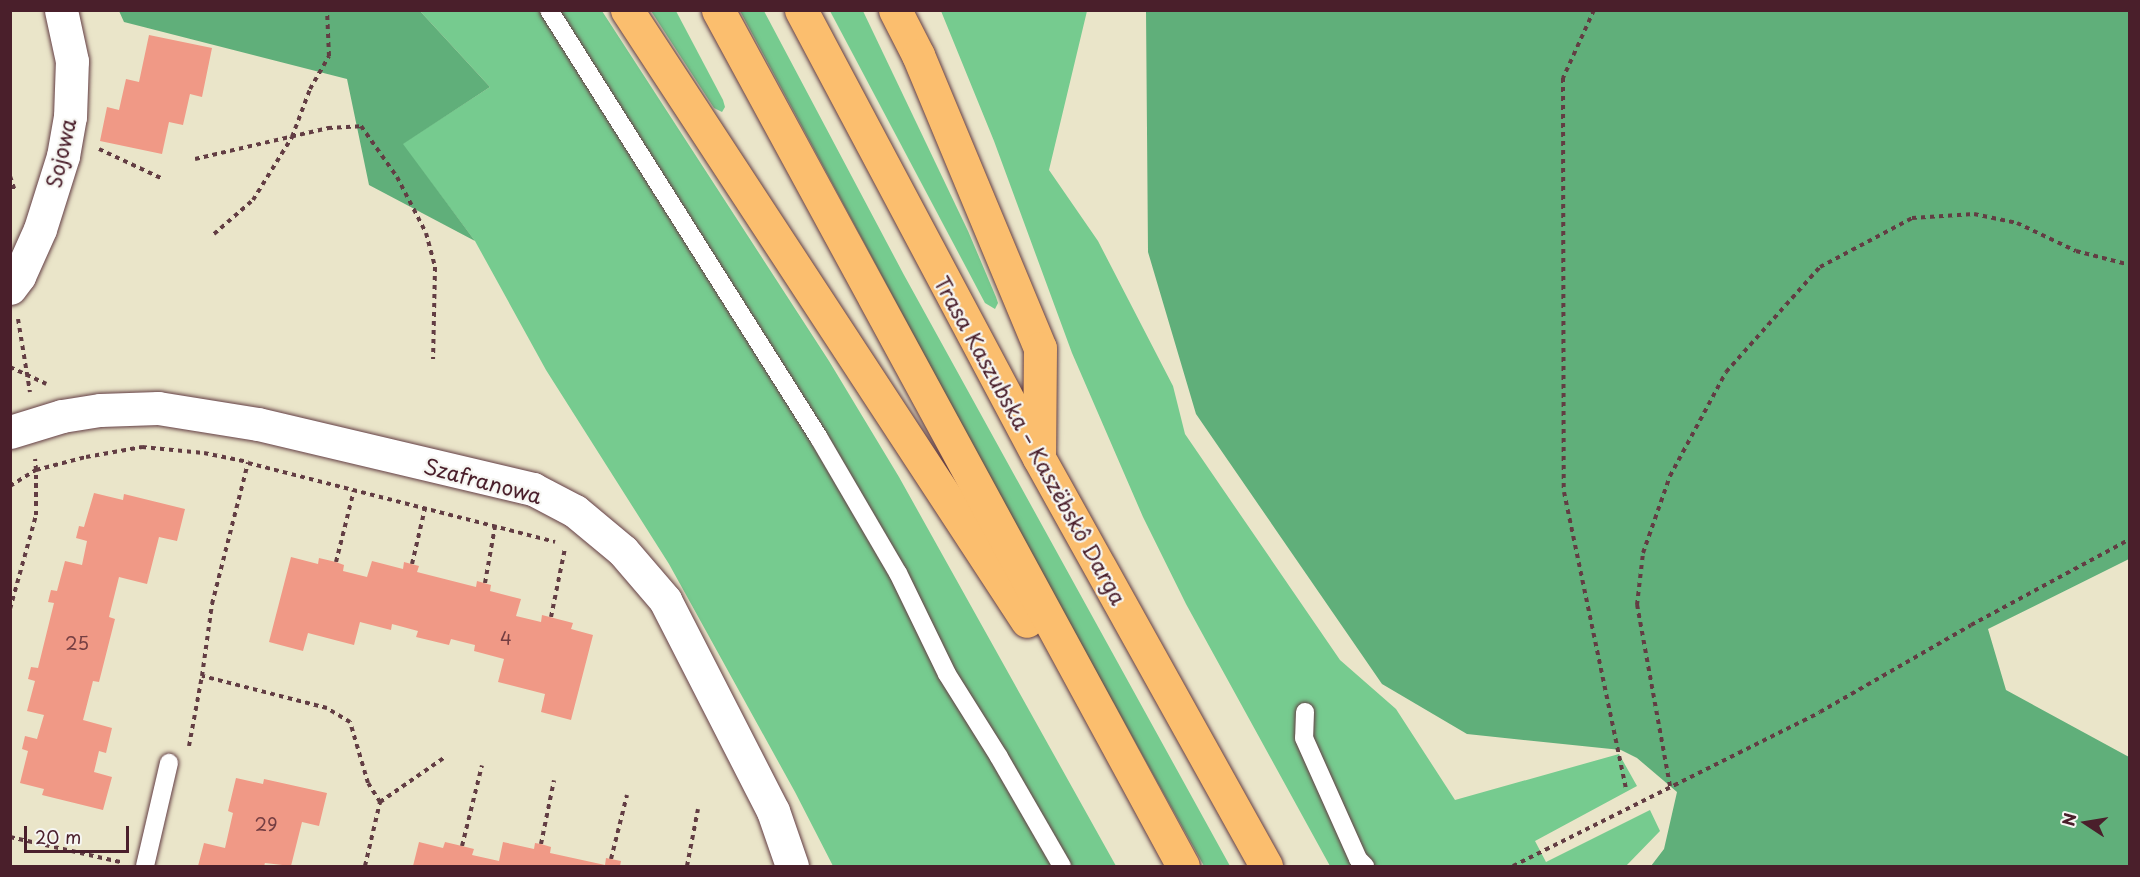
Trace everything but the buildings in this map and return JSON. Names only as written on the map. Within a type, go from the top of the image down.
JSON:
[{"type":"highway","points":[[627,10],[1155,816]]},
{"type":"highway","points":[[718,10],[1183,867]]},
{"type":"highway","name":"Trasa Kaszubska – Kaszëbskô Darga","points":[[801,10],[1039,458],[1266,867]]},
{"type":"highway","points":[[895,10],[918,56],[1040,348],[1039,458]]},
{"type":"street","name":"Sojowa","points":[[13,301],[19,276],[40,229],[63,156],[68,126],[72,61],[61,10]]},
{"type":"street","name":"Szafranowa","points":[[22,427],[100,410],[158,408],[258,424],[533,489],[575,511],[622,551],[665,600],[773,811],[792,867]]},
{"type":"lane","points":[[549,10],[819,438],[898,573],[947,674],[999,757],[1062,867]]},
{"type":"lane","points":[[1305,712],[1304,738],[1358,859],[1365,867]]},
{"type":"lane","points":[[137,865],[169,763]]},
{"type":"path","points":[[213,234],[253,200],[292,137],[310,89],[329,56],[327,10]]},
{"type":"path","points":[[1594,10],[1563,78],[1564,492],[1626,789]]},
{"type":"path","points":[[68,126],[112,157],[161,178]]},
{"type":"path","points":[[195,159],[328,128],[361,126],[397,177],[426,233],[435,267],[433,359]]},
{"type":"path","points":[[1670,786],[1637,605],[1643,553],[1670,476],[1726,372],[1820,267],[1911,218],[1974,214],[2017,223],[2076,251],[2130,265]]},
{"type":"path","points":[[10,609],[36,515],[36,470],[22,427],[20,322],[13,301]]},
{"type":"path","points":[[169,763],[184,768],[202,676],[212,604],[258,424]]},
{"type":"path","points":[[10,486],[36,470],[86,457],[142,447],[204,453],[566,544],[574,549]]},
{"type":"path","points":[[336,562],[354,490]]},
{"type":"path","points":[[412,564],[425,508]]},
{"type":"path","points":[[485,583],[495,526]]},
{"type":"path","points":[[1513,867],[1540,851],[1820,712],[1971,625],[2130,539]]},
{"type":"path","points":[[551,617],[566,544]]},
{"type":"path","points":[[202,676],[327,708],[350,722],[368,783],[380,802]]},
{"type":"path","points":[[365,867],[380,802],[445,758]]},
{"type":"path","points":[[462,846],[482,765]]},
{"type":"path","points":[[541,844],[554,780]]},
{"type":"path","points":[[611,859],[627,795]]},
{"type":"path","points":[[687,867],[698,809]]},
{"type":"path","points":[[10,837],[137,865]]},
{"type":"green space","points":[[119,11],[420,11],[490,87],[403,144],[475,241],[369,185],[347,79],[124,22]]},
{"type":"green space","points":[[420,11],[602,11],[829,361],[899,477],[1116,866],[833,866],[795,792],[669,564],[546,370],[475,241],[402,144],[490,87]]},
{"type":"green space","points":[[651,11],[676,11],[723,100],[725,107],[722,112],[714,108]]},
{"type":"green space","points":[[740,11],[764,11],[904,275],[1230,866],[1204,866],[1032,556]]},
{"type":"green space","points":[[830,11],[863,11],[968,231],[996,297],[998,303],[995,309],[985,303]]},
{"type":"green space","points":[[941,11],[1087,11],[1049,170],[1098,241],[1173,386],[1185,434],[1340,660],[1396,709],[1455,800],[1619,754],[1637,786],[1535,841],[1546,862],[1650,810],[1660,831],[1626,866],[1330,866],[1186,604],[1143,517],[1072,353],[994,141]]},
{"type":"green space","points":[[1146,11],[2129,11],[2129,559],[1988,629],[2006,690],[2129,757],[2129,866],[1651,866],[1664,849],[1677,792],[1637,758],[1621,750],[1467,734],[1382,684],[1196,414],[1148,252]]}]
